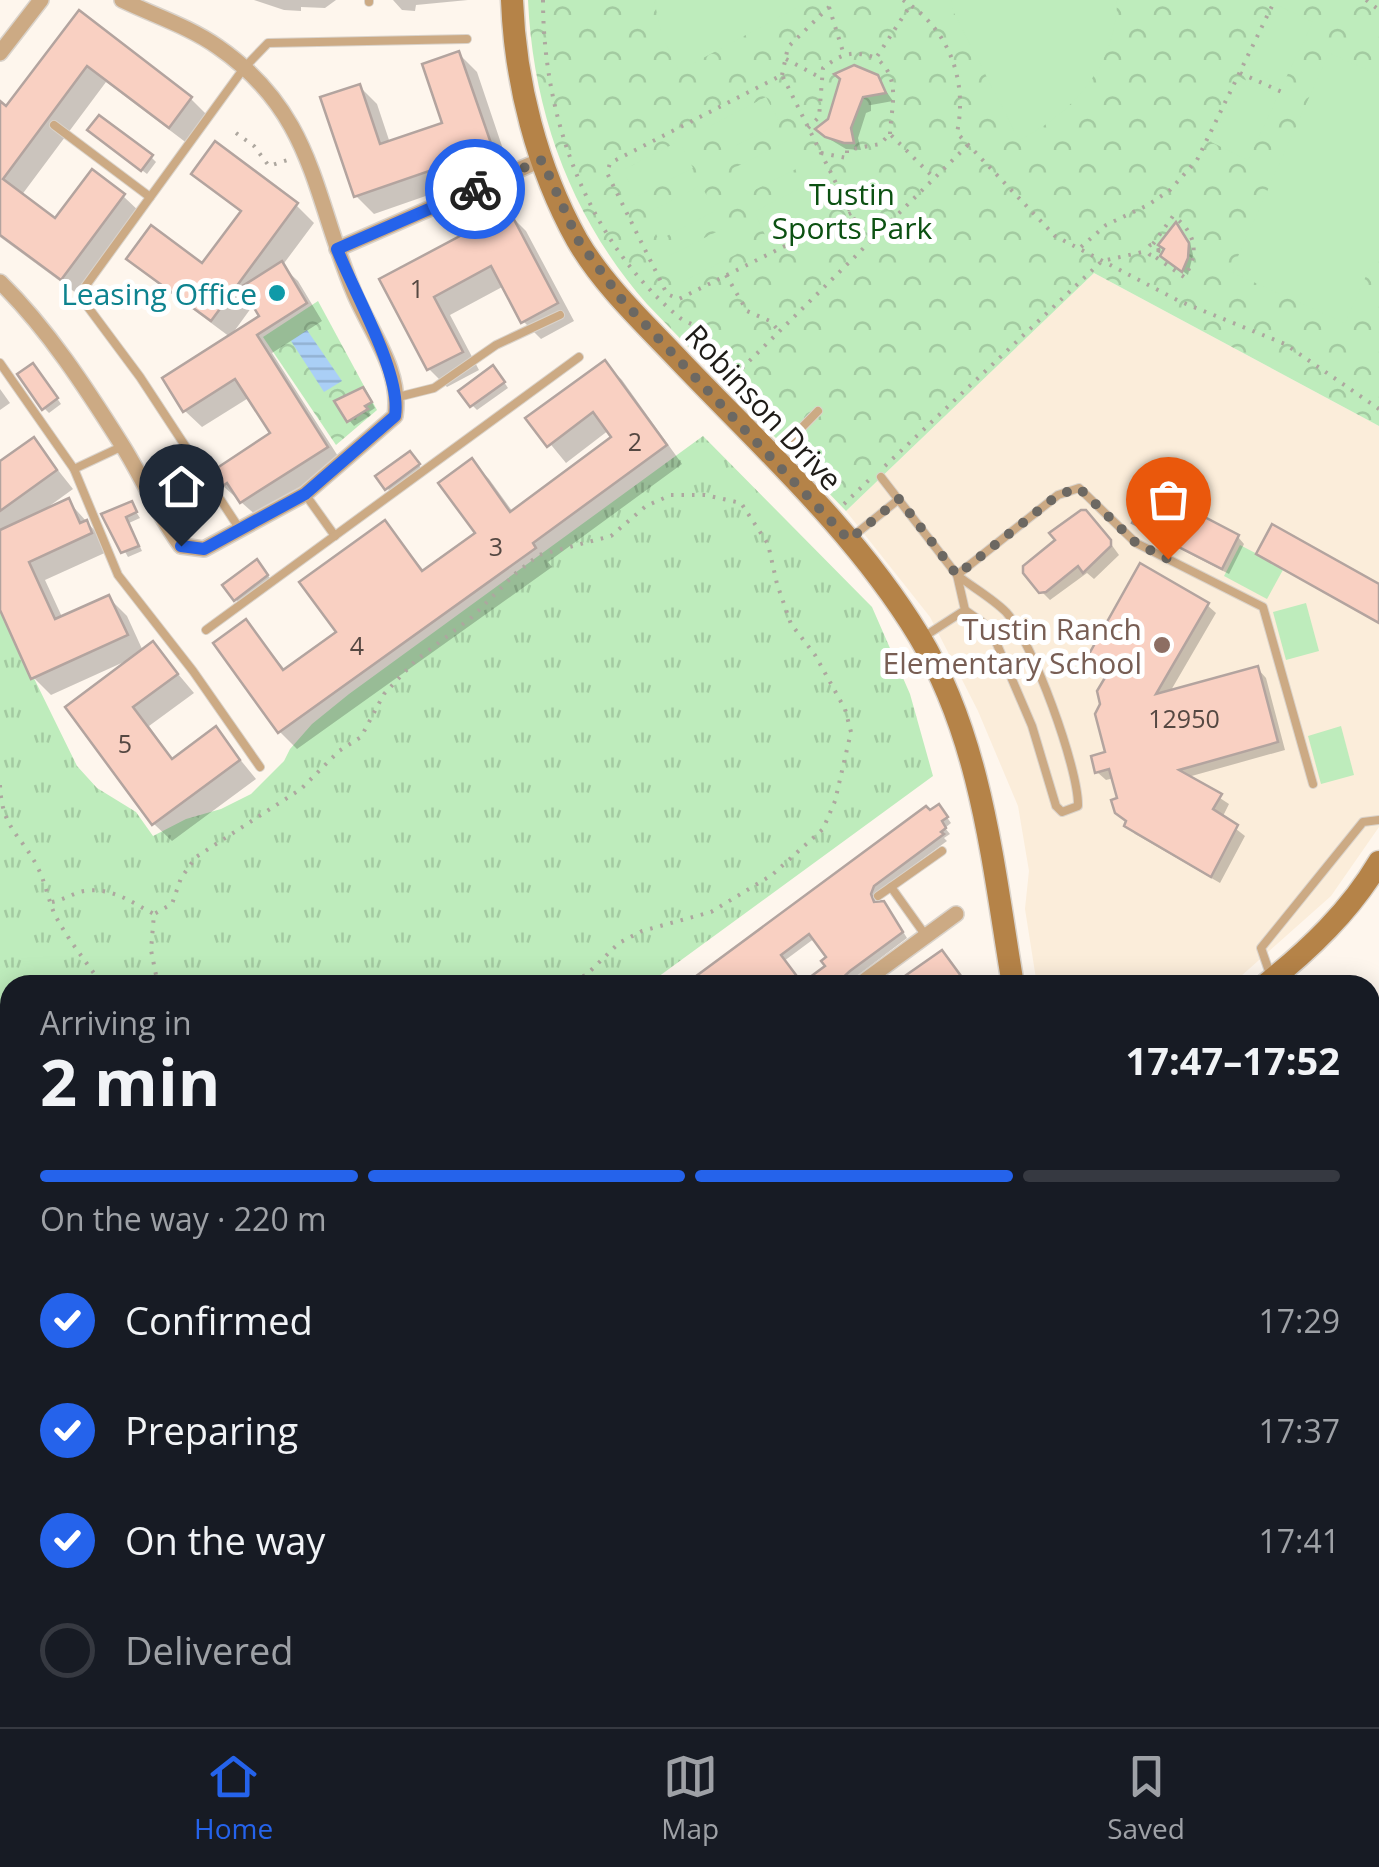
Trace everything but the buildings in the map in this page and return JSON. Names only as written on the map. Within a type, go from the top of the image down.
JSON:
[{"type":"street","points":[[0,53],[41,0]]},
{"type":"street","points":[[2,287],[32,316],[123,446],[164,524],[181,546],[204,549],[305,494],[395,416],[398,397],[390,368],[337,249],[300,138],[286,113],[244,68],[216,45],[122,0]]},
{"type":"street","name":"Robinson Drive","points":[[512,0],[513,40],[542,160],[578,240],[622,300],[721,390],[772,458],[888,588],[921,638],[970,751],[1011,975]]},
{"type":"street","points":[[337,249],[542,160]]},
{"type":"street","points":[[1278,975],[1306,952],[1364,886],[1379,862]]},
{"type":"street","points":[[873,975],[956,914]]},
{"type":"lane","points":[[242,531],[140,377],[79,295],[244,68],[268,43],[466,39]]},
{"type":"lane","points":[[54,125],[150,197]]},
{"type":"lane","points":[[398,397],[434,388],[496,345],[560,315]]},
{"type":"lane","points":[[206,630],[580,357]]},
{"type":"lane","points":[[0,363],[74,469],[118,575],[193,671],[260,767]]},
{"type":"lane","points":[[772,458],[818,412]]},
{"type":"lane","points":[[74,469],[123,446]]},
{"type":"lane","points":[[882,477],[957,575],[1006,613],[1026,644],[1075,782],[1078,806],[1071,810],[1062,812],[1056,806],[1032,726],[993,635],[965,610],[957,575]]},
{"type":"lane","points":[[957,575],[1058,495],[1079,488],[1136,543],[1262,607],[1313,784]]},
{"type":"lane","points":[[305,494],[335,536]]},
{"type":"lane","points":[[849,540],[899,499]]},
{"type":"lane","points":[[921,638],[965,610]]},
{"type":"lane","points":[[1268,975],[1262,948],[1363,822],[1379,820]]},
{"type":"lane","points":[[878,896],[942,851]]},
{"type":"lane","points":[[891,887],[926,936]]},
{"type":"path","points":[[543,0],[551,90],[561,131],[600,225],[680,317],[707,333],[721,390]]},
{"type":"path","points":[[832,0],[798,35],[784,58],[782,75],[866,244]]},
{"type":"path","points":[[903,0],[933,24],[948,46],[959,77],[957,133],[1055,236],[1195,308],[1285,344],[1379,409]]},
{"type":"path","points":[[1366,0],[1379,10]]},
{"type":"path","points":[[876,58],[910,4]]},
{"type":"path","points":[[1079,248],[1106,225],[1170,190],[1184,175],[1202,150],[1273,4]]},
{"type":"path","points":[[829,7],[844,55]]},
{"type":"path","points":[[808,128],[818,117],[823,68],[857,52],[884,64],[895,99],[890,134],[871,147],[847,150],[847,158],[820,153]]},
{"type":"path","points":[[784,58],[822,78]]},
{"type":"path","points":[[1240,73],[1282,92]]},
{"type":"path","points":[[782,75],[610,163],[607,173],[667,294],[679,299],[850,213]]},
{"type":"path","points":[[236,133],[254,146],[269,166],[291,158]]},
{"type":"path","points":[[890,134],[934,178]]},
{"type":"path","points":[[721,390],[969,144]]},
{"type":"path","points":[[829,518],[1102,261],[1147,251],[1173,216],[1183,223],[1194,244],[1191,267],[1184,276],[1147,251]]},
{"type":"path","points":[[1152,244],[1159,250],[1154,256]]},
{"type":"path","points":[[726,276],[748,311],[779,330]]},
{"type":"path","points":[[154,914],[172,904],[180,878],[196,857],[231,838],[260,814],[301,789],[339,752],[361,737],[384,694],[416,661],[472,617],[539,555],[611,536],[646,506],[672,495],[705,494],[741,503],[768,544],[790,624],[815,654],[845,708],[851,732],[835,801],[823,829],[772,875],[711,912],[642,931],[620,944],[586,975]]},
{"type":"path","points":[[0,785],[5,817],[38,866],[50,902],[70,941],[95,975]]},
{"type":"path","points":[[50,902],[78,892],[99,890],[120,894],[154,914]]},
{"type":"path","points":[[154,914],[151,950],[156,975]]},
{"type":"shaded area","name":"Tustin Ranch Elementary School","points":[[1094,273],[1379,426],[1379,827],[1331,896],[1242,975],[1035,975],[1025,909],[1029,871],[1018,806],[978,711],[930,617],[846,511]]},
{"type":"green space","name":"Tustin Sports Park","points":[[528,0],[1379,0],[1379,426],[1094,273],[846,511],[647,304],[597,237],[561,162],[548,123],[531,42]]},
{"type":"green space","points":[[654,0],[811,0],[679,71],[662,36]]},
{"type":"green space","points":[[951,0],[1117,0],[1109,45],[1088,84],[1057,116],[1019,140],[953,11]]},
{"type":"green space","points":[[1277,5],[1313,22],[1282,86],[1246,69]]},
{"type":"green space","points":[[1329,53],[1379,75],[1379,247],[1345,323],[1231,272]]},
{"type":"green space","points":[[1241,78],[1278,96],[1248,160],[1211,142]]},
{"type":"green space","points":[[766,97],[780,123],[723,152],[710,126]]},
{"type":"green space","points":[[789,140],[802,166],[745,195],[732,169]]},
{"type":"green space","points":[[679,141],[693,168],[636,197],[623,170]]},
{"type":"green space","points":[[810,183],[824,210],[767,239],[754,212]]},
{"type":"green space","points":[[701,185],[715,211],[659,240],[646,214]]},
{"type":"green space","points":[[724,228],[737,254],[680,283],[667,257]]},
{"type":"green space","points":[[318,301],[377,410],[336,445],[263,337]]},
{"type":"green space","points":[[703,436],[872,607],[910,694],[933,776],[661,975],[0,975],[0,609],[77,766],[97,788],[136,812],[153,836],[251,794],[284,761],[312,724]]},
{"type":"green space","points":[[1240,545],[1284,568],[1267,599],[1224,576]]},
{"type":"green space","points":[[1306,603],[1319,651],[1286,660],[1273,612]]},
{"type":"green space","points":[[1341,726],[1354,775],[1321,784],[1308,736]]},
{"type":"water","points":[[307,330],[342,381],[324,392],[291,341]]},
{"type":"way so far","points":[[475,189],[542,160],[578,240],[622,300],[849,540],[899,499],[957,575],[1058,495],[1079,488],[1136,543],[1168,559]]},
{"type":"place","name":"Leasing Office","points":[[277,293]]},
{"type":"place","name":"Tustin Ranch Elementary School","points":[[1162,645]]},
{"type":"route","points":[[181,546],[204,549],[305,494],[395,416],[398,397],[390,368],[337,249],[475,189]]}]
